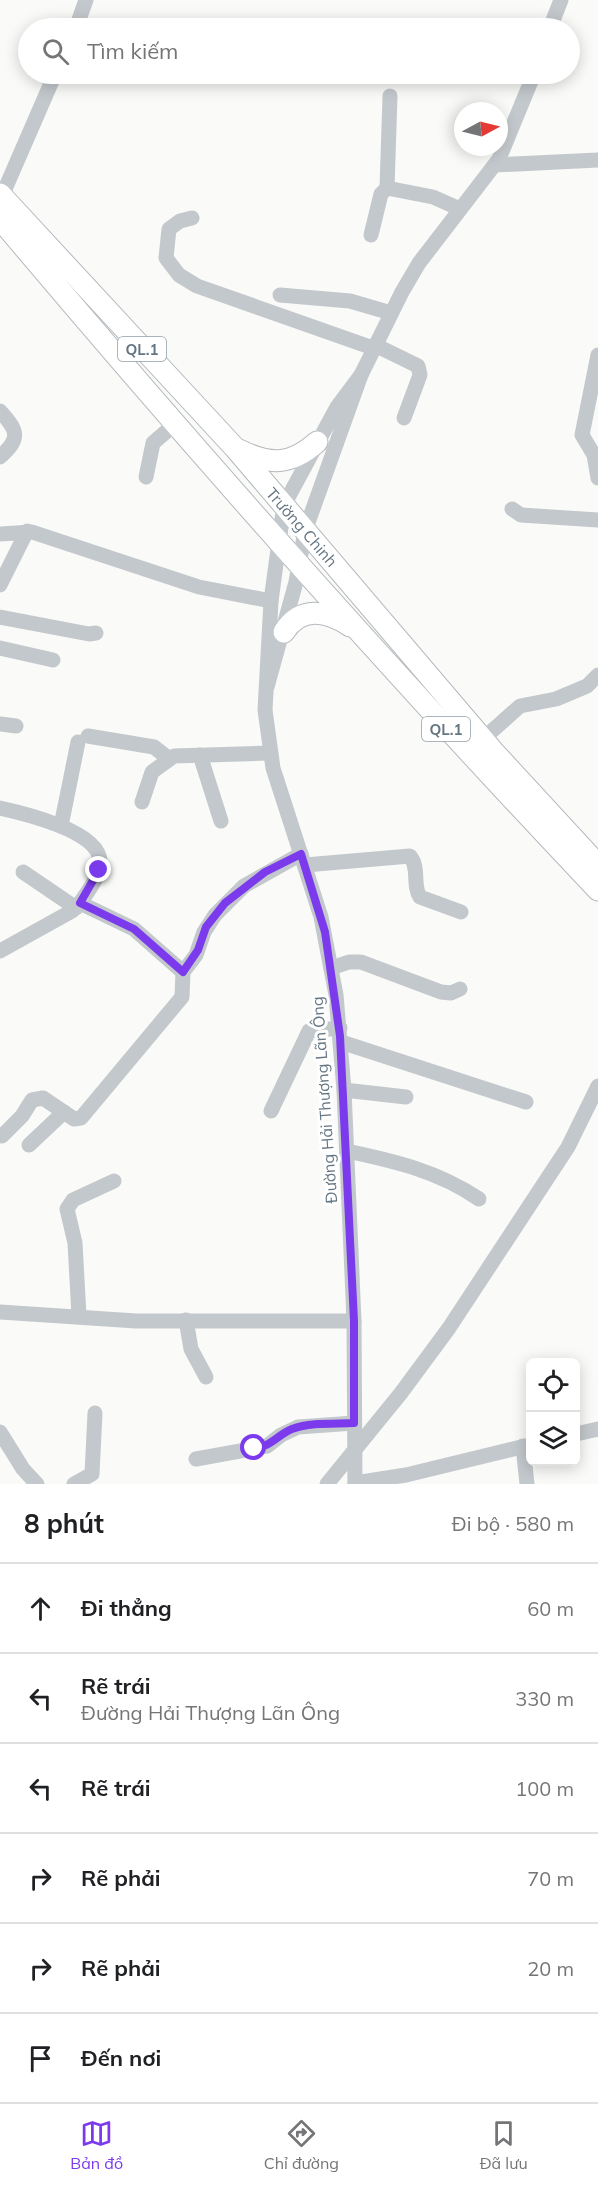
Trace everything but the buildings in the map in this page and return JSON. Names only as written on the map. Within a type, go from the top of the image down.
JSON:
[{"type":"highway","name":"Trường Chinh","points":[[1,195],[235,448],[483,739],[598,865]]},
{"type":"highway","name":"Trường Chinh","points":[[1,221],[446,730],[598,890]]},
{"type":"highway","points":[[235,448],[253,457],[271,462],[297,457],[317,442]]},
{"type":"highway","points":[[284,632],[291,620],[311,613],[341,620],[363,636]]},
{"type":"street","points":[[79,18],[86,0]]},
{"type":"street","points":[[554,18],[561,0]]},
{"type":"street","points":[[1,195],[51,84]]},
{"type":"street","name":"Đường Hải Thượng Lãn Ông","points":[[267,687],[284,632],[305,531],[361,375],[419,263],[495,165],[512,133],[530,84]]},
{"type":"street","points":[[371,235],[381,194],[387,188],[390,96]]},
{"type":"street","points":[[495,165],[598,160]]},
{"type":"street","points":[[387,188],[433,197],[460,209]]},
{"type":"street","points":[[192,218],[180,221],[169,229],[166,258],[179,275],[205,289],[374,346],[418,366],[420,375],[404,418]]},
{"type":"street","points":[[279,295],[350,301],[391,314]]},
{"type":"street","points":[[598,355],[582,435],[593,452],[598,478]]},
{"type":"street","name":"Đường Hải Thượng Lãn Ông","points":[[355,1484],[354,1321],[340,1035],[321,917],[277,785],[265,723],[271,601],[284,505],[337,407],[361,375]]},
{"type":"street","points":[[0,411],[15,430],[16,436],[11,447],[0,457]]},
{"type":"street","points":[[146,477],[153,443],[176,423]]},
{"type":"street","points":[[512,509],[521,515],[598,520]]},
{"type":"street","points":[[0,534],[27,531],[199,587],[271,601]]},
{"type":"street","points":[[0,585],[27,531]]},
{"type":"street","points":[[0,617],[89,634],[96,633]]},
{"type":"street","points":[[0,648],[53,660]]},
{"type":"street","points":[[483,739],[520,706],[556,699],[587,686],[598,675]]},
{"type":"street","points":[[0,724],[16,726]]},
{"type":"street","points":[[61,826],[83,739],[154,747],[168,758]]},
{"type":"street","points":[[142,802],[152,771],[168,758],[200,754],[269,753]]},
{"type":"street","points":[[200,754],[221,821]]},
{"type":"street","points":[[0,808],[51,820],[91,845],[100,858],[96,877],[78,905],[0,951]]},
{"type":"street","points":[[2,1136],[37,1097],[74,1119],[81,1118],[182,997],[183,972],[198,950],[206,927],[225,903],[265,872],[303,860],[411,856],[415,863],[416,889],[420,897],[461,912]]},
{"type":"street","points":[[23,872],[78,905],[134,929],[183,972]]},
{"type":"street","points":[[331,968],[348,962],[361,962],[441,992],[451,993],[460,990]]},
{"type":"street","points":[[271,1111],[309,1031],[340,1035],[526,1102]]},
{"type":"street","points":[[327,1484],[401,1393],[518,1225],[568,1147],[598,1086]]},
{"type":"street","points":[[344,1090],[406,1097]]},
{"type":"street","points":[[29,1145],[64,1112]]},
{"type":"street","points":[[347,1151],[397,1162],[434,1174],[479,1199]]},
{"type":"street","points":[[80,1316],[75,1243],[67,1209],[73,1200],[114,1181]]},
{"type":"street","points":[[0,1312],[136,1321],[354,1321]]},
{"type":"street","points":[[186,1320],[191,1349],[206,1377]]},
{"type":"street","points":[[74,1484],[92,1474],[95,1413]]},
{"type":"street","points":[[196,1459],[267,1446],[281,1435],[298,1427],[354,1423]]},
{"type":"street","points":[[580,1433],[598,1429]]},
{"type":"street","points":[[0,1434],[23,1469],[37,1484]]},
{"type":"street","points":[[355,1484],[406,1475],[526,1446]]},
{"type":"street","points":[[527,1466],[527,1484]]},
{"type":"route","points":[[99,870],[80,903],[111,920],[134,929],[183,972],[196,955],[206,927],[225,903],[265,872],[301,854],[321,917],[336,995],[341,1042],[354,1321],[354,1423],[298,1427],[281,1435],[267,1446],[254,1448]]}]
